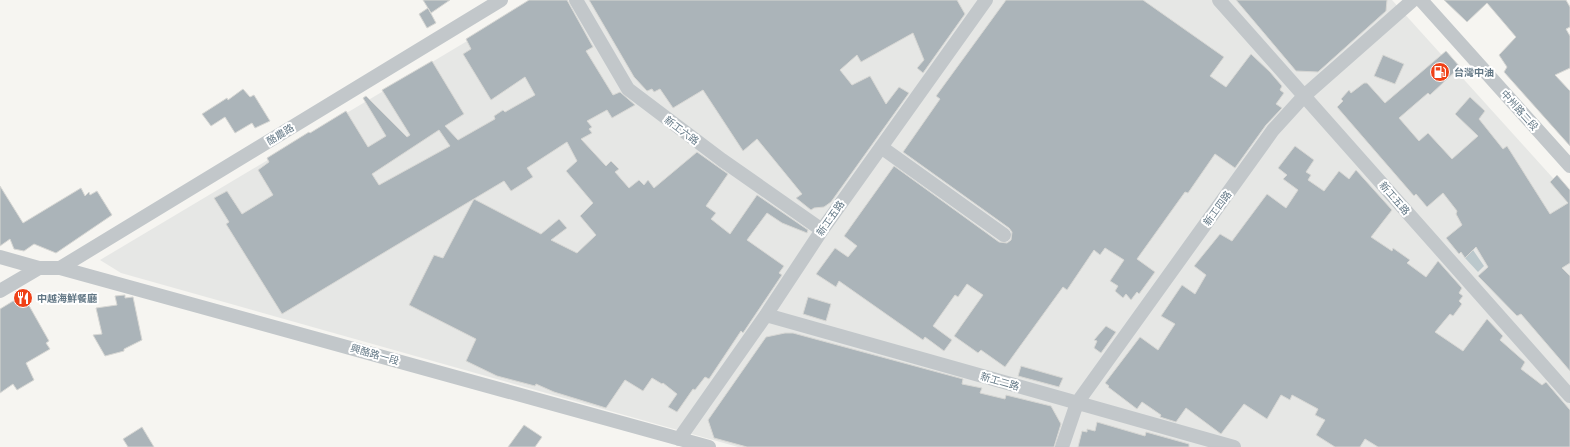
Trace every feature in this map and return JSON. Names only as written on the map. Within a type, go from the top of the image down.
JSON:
[{"type":"street","name":"酪農路","points":[[60,268],[501,0]]},
{"type":"street","name":"新工六路","points":[[576,0],[628,89],[716,155],[822,230]]},
{"type":"street","name":"新工五路","points":[[679,439],[766,314],[822,230],[986,0]]},
{"type":"street","name":"新工五路","points":[[1219,0],[1570,396]]},
{"type":"street","name":"新工四路","points":[[1062,447],[1077,403],[1273,130],[1304,96],[1413,0]]},
{"type":"street","name":"中州路二段","points":[[1421,0],[1568,160]]},
{"type":"street","points":[[881,147],[1004,235]]},
{"type":"street","points":[[0,256],[39,268]]},
{"type":"street","name":"興酪路一段","points":[[39,268],[60,268],[709,447]]},
{"type":"street","points":[[0,291],[39,268]]},
{"type":"street","name":"新工二路","points":[[766,314],[1234,447]]},
{"type":"shaded area","points":[[536,0],[1392,0],[1570,197],[1570,447],[738,447],[121,273],[100,260]]},
{"type":"shaded area","points":[[1473,250],[1484,266],[1478,272],[1465,258]]},
{"type":"building","points":[[423,0],[450,0],[431,13]]},
{"type":"building","points":[[529,0],[567,0],[593,47],[586,51],[613,95],[620,92],[635,105],[612,118],[607,110],[587,121],[592,127],[589,129],[592,133],[581,139],[606,166],[611,161],[619,169],[615,172],[629,188],[639,180],[644,185],[648,180],[654,188],[697,152],[728,174],[706,206],[716,213],[711,219],[730,234],[757,195],[808,230],[807,233],[782,223],[767,213],[747,240],[784,266],[779,273],[782,275],[743,333],[741,331],[709,379],[705,377],[695,390],[693,389],[677,412],[668,407],[677,394],[663,383],[662,384],[652,378],[643,391],[625,380],[606,408],[554,392],[536,384],[535,386],[497,376],[466,361],[476,339],[409,305],[434,255],[443,258],[474,199],[541,234],[559,219],[567,228],[551,240],[577,253],[596,235],[580,216],[593,203],[566,171],[577,161],[567,142],[527,168],[533,177],[511,191],[504,181],[282,314],[226,224],[229,222],[214,198],[227,191],[242,214],[273,195],[258,170],[269,162],[267,158],[346,111],[368,147],[386,136],[363,98],[366,96],[407,137],[410,135],[382,90],[432,61],[464,114],[445,126],[458,140],[495,119],[494,116],[503,110],[505,112],[535,95],[525,77],[491,100],[463,54],[471,49],[466,39]],"holes":[[[439,130],[450,146],[379,185],[372,174]]]},
{"type":"building","points":[[589,0],[957,0],[965,14],[923,73],[917,68],[924,60],[913,33],[861,62],[857,55],[840,70],[852,85],[870,76],[886,104],[899,87],[909,93],[831,202],[824,207],[814,208],[811,210],[796,198],[802,194],[757,139],[743,151],[703,90],[673,108],[660,89],[654,92],[652,89],[647,91],[634,77]]},
{"type":"building","points":[[1006,0],[1143,0],[1224,57],[1210,76],[1226,87],[1251,54],[1282,86],[1280,90],[1284,93],[1276,104],[1282,108],[1266,125],[1235,168],[1215,154],[1188,193],[1185,192],[1137,259],[1155,272],[1139,294],[1137,292],[1131,300],[1126,294],[1123,298],[1115,291],[1118,286],[1110,281],[1124,260],[1105,248],[1100,255],[1094,250],[1067,290],[1063,287],[1005,367],[981,350],[978,353],[954,336],[983,295],[967,284],[958,297],[955,295],[933,326],[952,340],[944,351],[925,337],[923,340],[839,281],[836,287],[816,274],[835,248],[848,257],[857,246],[844,236],[894,166],[999,242],[1007,243],[1011,240],[1012,232],[1009,228],[903,152],[940,99],[936,96]]},
{"type":"building","points":[[1236,0],[1387,0],[1386,11],[1318,72],[1296,71]]},
{"type":"building","points":[[1444,0],[1566,0],[1570,7],[1570,27],[1566,29],[1570,36],[1570,68],[1555,75],[1570,91],[1570,146],[1504,72],[1507,67],[1499,55],[1516,37],[1487,3],[1467,22]]},
{"type":"building","points":[[428,8],[436,23],[427,28],[419,14]]},
{"type":"building","points":[[1446,51],[1460,67],[1430,95],[1428,93],[1399,118],[1419,141],[1428,133],[1452,159],[1478,136],[1455,114],[1470,97],[1485,111],[1479,119],[1503,149],[1507,146],[1550,214],[1568,203],[1550,182],[1557,175],[1570,190],[1570,263],[1562,268],[1570,276],[1570,371],[1521,314],[1517,316],[1478,276],[1488,267],[1476,247],[1465,258],[1461,252],[1459,254],[1446,238],[1462,225],[1456,214],[1457,211],[1443,193],[1427,207],[1416,194],[1414,196],[1337,107],[1343,101],[1341,99],[1349,90],[1351,93],[1364,83],[1367,83],[1385,103]]},
{"type":"building","points":[[1383,55],[1404,64],[1395,84],[1374,76]]},
{"type":"building","points":[[243,89],[250,97],[254,95],[270,121],[255,128],[252,123],[235,133],[225,117],[211,126],[202,114],[227,98],[228,100]]},
{"type":"building","points":[[1295,146],[1314,160],[1306,172],[1311,175],[1308,180],[1324,191],[1339,171],[1349,179],[1356,170],[1392,210],[1371,237],[1392,251],[1393,248],[1410,260],[1407,263],[1426,277],[1438,261],[1462,288],[1459,293],[1463,296],[1459,301],[1462,304],[1453,316],[1450,314],[1435,332],[1463,351],[1487,319],[1503,336],[1500,340],[1525,362],[1521,369],[1542,385],[1546,382],[1570,410],[1570,447],[1378,447],[1365,439],[1360,447],[1335,447],[1316,435],[1325,420],[1315,415],[1318,409],[1292,395],[1290,400],[1281,395],[1267,419],[1244,404],[1221,434],[1186,408],[1176,422],[1160,417],[1161,415],[1142,402],[1137,409],[1108,387],[1109,386],[1105,383],[1140,337],[1158,350],[1175,324],[1161,316],[1182,285],[1195,294],[1206,275],[1194,266],[1220,234],[1232,241],[1267,194],[1286,208],[1298,190],[1283,179],[1287,175],[1278,168]]},
{"type":"building","points":[[0,186],[23,223],[81,188],[85,196],[89,192],[90,195],[97,191],[112,215],[56,253],[34,244],[24,251],[14,249],[10,239],[0,246]]},
{"type":"building","points":[[23,295],[49,341],[46,343],[50,349],[26,363],[34,380],[17,390],[13,384],[0,393],[0,309]]},
{"type":"building","points":[[125,295],[125,298],[133,297],[142,340],[124,349],[124,351],[105,356],[93,335],[102,334],[96,308],[117,305],[115,296]]},
{"type":"building","points":[[808,297],[831,304],[826,321],[803,314]]},
{"type":"building","points":[[1106,326],[1116,332],[1101,353],[1094,348],[1097,341],[1094,340]]},
{"type":"building","points":[[793,333],[963,379],[962,384],[982,388],[980,393],[1005,399],[1006,395],[1051,406],[1061,424],[1054,447],[747,447],[714,438],[708,420],[766,337]]},
{"type":"building","points":[[1021,366],[1063,378],[1059,387],[1018,376]]},
{"type":"building","points":[[1097,422],[1145,436],[1146,432],[1189,444],[1189,447],[1078,447],[1082,431],[1087,432],[1087,429],[1095,431]]},
{"type":"building","points":[[524,425],[542,437],[535,447],[508,447]]},
{"type":"building","points":[[142,427],[154,447],[128,447],[123,439]]},
{"type":"place","name":"台灣中油","points":[[1440,72]]},
{"type":"place","name":"中越海鮮餐廳","points":[[23,298]]}]
